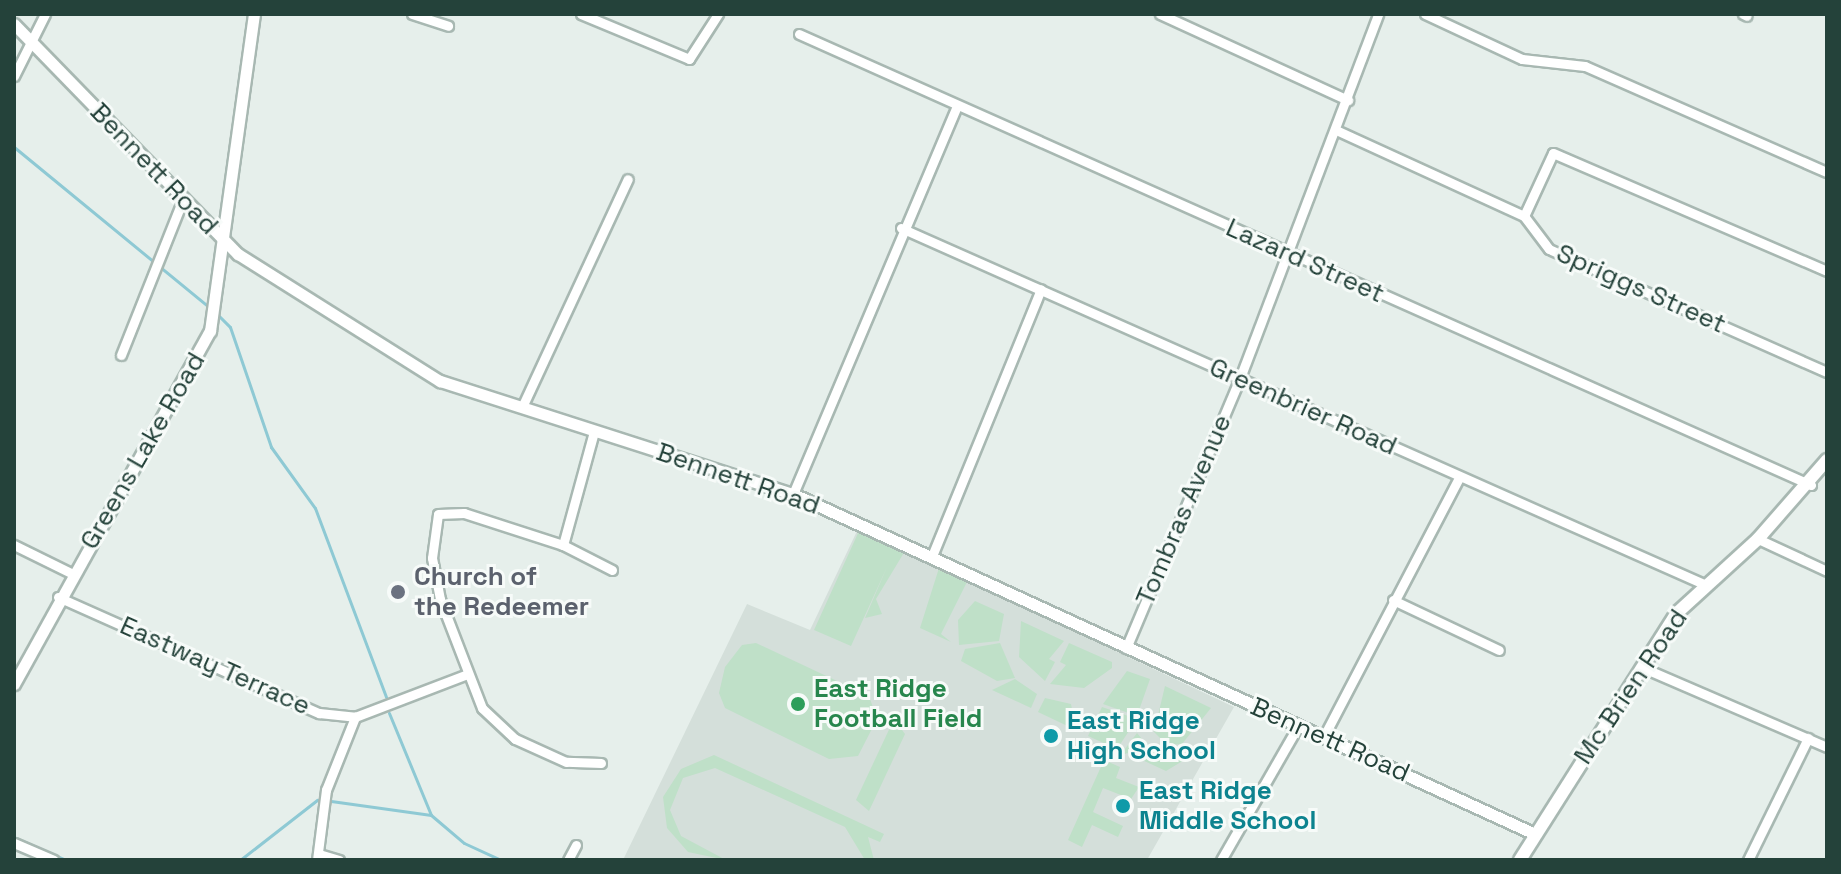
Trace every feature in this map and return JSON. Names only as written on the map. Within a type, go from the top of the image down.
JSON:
[{"type":"main road","name":"Mc Brien Road","points":[[1520,860],[1641,667],[1706,585],[1758,539],[1811,485],[1827,460]]},
{"type":"street","points":[[14,76],[45,14]]},
{"type":"street","name":"Greens Lake Road","points":[[14,684],[71,573],[199,359],[217,296],[254,14]]},
{"type":"street","points":[[412,14],[448,26]]},
{"type":"street","points":[[581,14],[689,59],[718,14]]},
{"type":"street","points":[[1160,14],[1348,100]]},
{"type":"street","name":"Tombras Avenue","points":[[1126,648],[1240,378],[1348,100],[1378,14]]},
{"type":"street","points":[[1425,14],[1522,59],[1585,66],[1827,172]]},
{"type":"street","name":"Bennett Road","points":[[14,24],[223,241],[440,381],[793,494],[1535,834]]},
{"type":"street","name":"Lazard Street","points":[[799,34],[1811,485]]},
{"type":"street","points":[[793,494],[901,228],[957,106]]},
{"type":"street","name":"Spriggs Street","points":[[1336,130],[1524,216],[1549,249],[1827,372]]},
{"type":"street","points":[[1524,216],[1553,153],[1827,271]]},
{"type":"street","points":[[522,407],[628,179]]},
{"type":"street","points":[[121,355],[183,199]]},
{"type":"street","name":"Greenbrier Road","points":[[901,228],[1706,585]]},
{"type":"street","points":[[932,556],[1041,289]]},
{"type":"street","points":[[563,545],[594,432]]},
{"type":"street","points":[[1324,736],[1459,478]]},
{"type":"street","points":[[601,763],[566,762],[515,739],[482,708],[465,675],[432,558],[438,514],[464,513],[563,545],[612,570]]},
{"type":"street","points":[[1758,539],[1827,571]]},
{"type":"street","points":[[14,545],[71,573]]},
{"type":"street","name":"Eastway Terrace","points":[[58,597],[319,713],[355,717],[465,675]]},
{"type":"street","points":[[1393,600],[1499,650]]},
{"type":"street","points":[[1641,667],[1827,747]]},
{"type":"street","points":[[339,860],[318,857],[326,790],[355,717]]},
{"type":"street","points":[[1221,860],[1298,726]]},
{"type":"street","points":[[1748,860],[1808,738]]},
{"type":"street","points":[[14,843],[54,860]]},
{"type":"street","points":[[568,860],[576,845]]},
{"type":"shaded area","points":[[858,529],[1234,707],[1147,860],[623,860],[747,604],[810,630]]},
{"type":"green space","points":[[859,531],[905,551],[876,599],[882,614],[865,618],[887,567],[851,646],[814,630]]},
{"type":"green space","points":[[939,568],[968,580],[941,634],[951,642],[920,628]]},
{"type":"green space","points":[[975,601],[1004,614],[999,641],[959,645],[958,620]]},
{"type":"green space","points":[[1021,621],[1064,641],[1049,659],[1055,662],[1045,681],[1019,657]]},
{"type":"green space","name":"East Ridge Football Field","points":[[756,643],[869,696],[877,719],[858,756],[829,759],[725,708],[719,693],[725,667],[742,645]]},
{"type":"green space","points":[[1000,643],[1015,678],[997,681],[961,661],[965,649]]},
{"type":"green space","points":[[1069,643],[1112,662],[1112,668],[1084,688],[1050,684],[1066,665],[1060,662]]},
{"type":"green space","points":[[1127,671],[1150,679],[1137,716],[1103,704]]},
{"type":"green space","points":[[1015,679],[1037,694],[1031,708],[992,690]]},
{"type":"green space","points":[[1165,686],[1211,708],[1182,744],[1167,745],[1154,732]]},
{"type":"green space","points":[[1045,698],[1071,704],[1076,730],[1038,712]]},
{"type":"green space","points":[[1102,707],[1137,719],[1117,749],[1088,736]]},
{"type":"green space","points":[[894,719],[905,734],[869,811],[856,800]]},
{"type":"green space","points":[[1137,733],[1154,753],[1186,759],[1166,771],[1127,753],[1118,758]]},
{"type":"green space","points":[[714,755],[884,834],[880,842],[868,837],[874,860],[865,860],[845,827],[715,768],[683,778],[670,810],[681,836],[726,860],[688,852],[667,828],[663,797],[681,769]]},
{"type":"green space","points":[[1104,760],[1120,767],[1116,778],[1139,787],[1131,799],[1103,788],[1093,812],[1123,826],[1118,837],[1092,825],[1082,847],[1068,840]]},
{"type":"waterway","points":[[14,147],[209,307]]},
{"type":"waterway","points":[[215,312],[230,327],[271,447],[315,508],[386,697]]},
{"type":"waterway","points":[[389,713],[431,815],[464,843],[501,860]]},
{"type":"waterway","points":[[240,860],[317,800]]},
{"type":"waterway","points":[[331,801],[431,815]]},
{"type":"waterway","points":[[14,837],[66,860]]},
{"type":"place","name":"Church of the Redeemer","points":[[398,592]]},
{"type":"place","name":"East Ridge Football Field","points":[[798,704]]},
{"type":"place","name":"East Ridge High School","points":[[1051,736]]},
{"type":"place","name":"East Ridge Middle School","points":[[1123,806]]}]
